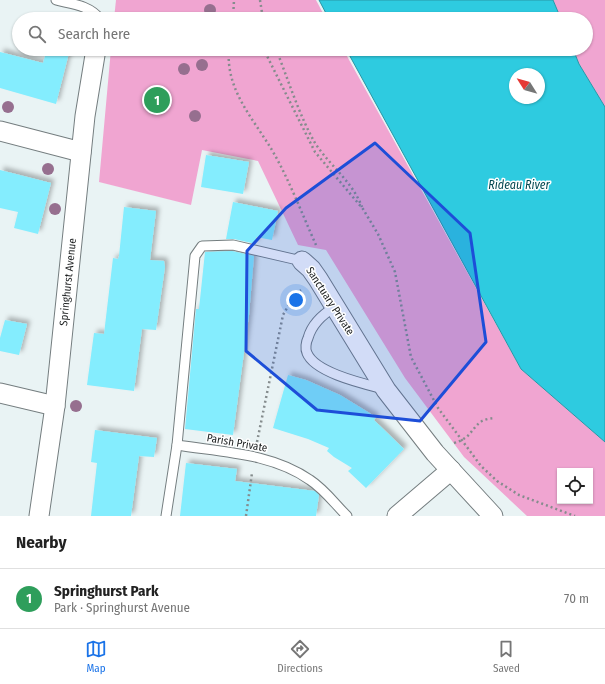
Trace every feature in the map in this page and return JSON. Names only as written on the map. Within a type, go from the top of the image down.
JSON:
[{"type":"street","name":"Springhurst Avenue","points":[[39,516],[55,406],[81,152],[95,56]]},
{"type":"street","points":[[0,132],[81,152]]},
{"type":"street","name":"Sanctuary Private","points":[[302,261],[311,269],[318,279],[386,390],[451,470],[493,516]]},
{"type":"street","points":[[0,393],[55,406]]},
{"type":"street","points":[[397,516],[451,470]]},
{"type":"lane","points":[[56,0],[87,8],[95,12]]},
{"type":"lane","name":"Sanctuary Private","points":[[177,444],[195,256],[202,246],[233,245],[302,261]]},
{"type":"lane","points":[[335,306],[318,320],[310,332],[306,343],[307,354],[328,371],[386,390]]},
{"type":"lane","points":[[166,516],[177,444]]},
{"type":"lane","name":"Parish Private","points":[[177,444],[254,457],[290,468],[310,480],[347,516]]},
{"type":"path","points":[[233,12],[234,0]]},
{"type":"path","points":[[260,0],[262,12]]},
{"type":"path","points":[[230,56],[229,69],[237,95],[277,158],[320,252],[302,261]]},
{"type":"path","points":[[267,56],[315,152],[363,209],[371,221],[395,272],[411,358],[438,408],[481,466],[497,481],[519,495],[575,516]]},
{"type":"path","points":[[279,56],[311,135],[321,151],[353,187],[363,209]]},
{"type":"path","points":[[246,516],[254,457],[283,315],[295,294],[318,279]]},
{"type":"path","points":[[446,446],[461,441],[470,435],[483,420],[496,418]]},
{"type":"highlighted area","points":[[375,143],[470,233],[486,342],[420,421],[317,410],[246,351],[247,251],[286,208]]},
{"type":"shaded area","points":[[116,0],[316,0],[322,12],[115,12]]},
{"type":"shaded area","points":[[553,0],[605,0],[605,107],[576,56],[593,56],[593,12],[558,12]]},
{"type":"shaded area","points":[[110,56],[347,56],[521,369],[605,442],[605,516],[527,516],[464,457],[405,378],[326,250],[298,245],[258,161],[202,150],[191,205],[99,182]]},
{"type":"water","points":[[319,0],[553,0],[558,12],[325,12]]},
{"type":"water","name":"Rideau River","points":[[350,56],[576,56],[605,107],[605,442],[521,369]]},
{"type":"building","points":[[0,52],[43,63],[45,56],[68,56],[56,104],[0,88]]},
{"type":"building","points":[[206,155],[249,162],[243,194],[201,187]]},
{"type":"building","points":[[0,170],[51,183],[38,234],[14,228],[18,212],[0,208]]},
{"type":"building","points":[[233,202],[278,211],[272,240],[256,237],[256,244],[234,239],[226,239]]},
{"type":"building","points":[[124,207],[156,211],[150,260],[164,261],[165,267],[156,330],[142,329],[134,391],[87,385],[94,333],[104,334],[113,258],[118,259],[119,256]]},
{"type":"building","points":[[232,251],[254,256],[249,315],[233,435],[185,429],[196,309],[199,309],[205,252]]},
{"type":"building","points":[[5,320],[27,324],[19,355],[0,351],[0,338]]},
{"type":"building","points":[[288,375],[306,380],[340,395],[376,417],[374,420],[404,449],[366,488],[348,471],[352,468],[327,451],[329,448],[308,439],[273,428]]},
{"type":"building","points":[[95,430],[157,438],[154,457],[139,456],[131,516],[91,516],[97,463],[91,462]]},
{"type":"building","points":[[186,463],[237,469],[235,481],[315,491],[319,495],[316,516],[180,516]]},
{"type":"place","name":"Springhurst Park","points":[[157,100]]}]
